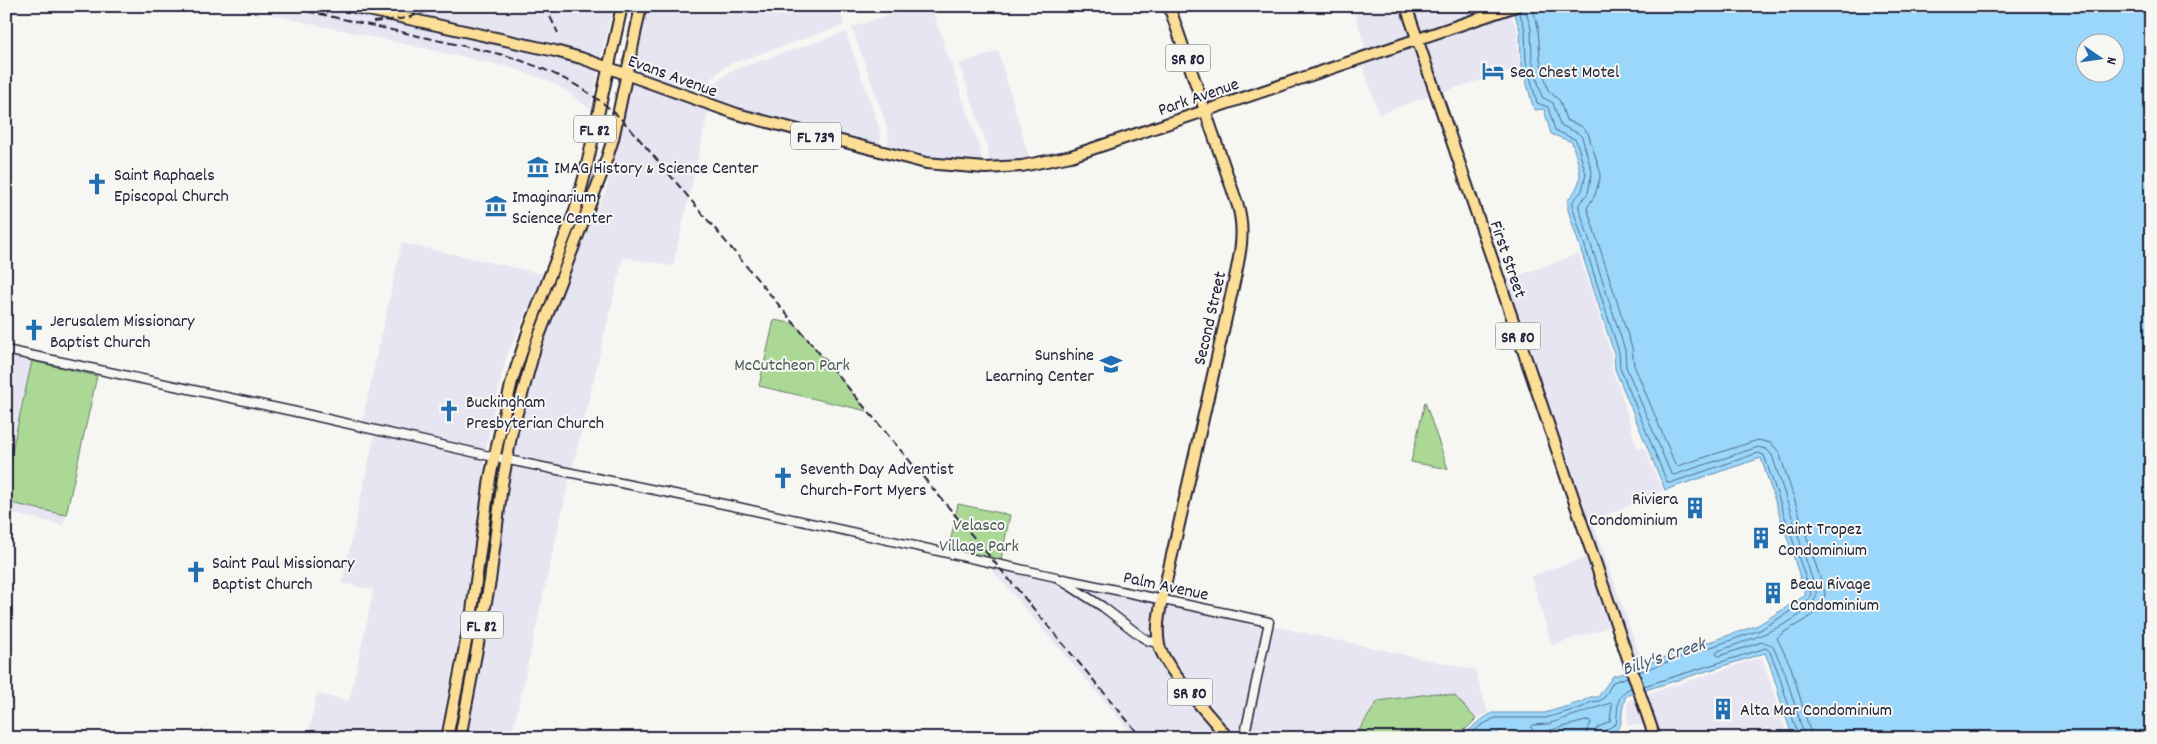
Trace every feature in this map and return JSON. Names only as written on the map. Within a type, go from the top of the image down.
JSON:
[{"type":"main road","name":"Evans Avenue","points":[[350,6],[581,58],[626,76],[737,114],[892,156],[952,167],[985,168]]},
{"type":"main road","name":"FL 82","points":[[447,738],[470,619],[494,457],[512,381],[529,329],[575,211],[622,6]]},
{"type":"main road","name":"FL 82","points":[[460,738],[490,582],[507,460],[523,389],[536,344],[602,173],[614,132],[641,6]]},
{"type":"main road","name":"Second Street","points":[[1159,643],[1157,628],[1162,598],[1230,300],[1242,237],[1242,225],[1238,206],[1169,6]]},
{"type":"main road","name":"First Street","points":[[1406,6],[1655,738]]},
{"type":"main road","name":"Park Avenue","points":[[985,168],[1022,166],[1071,156],[1516,6]]},
{"type":"main road","points":[[470,619],[474,632],[472,647],[477,653]]},
{"type":"main road","name":"SR 80","points":[[1159,643],[1169,667],[1228,738]]},
{"type":"main road","points":[[461,664],[467,674],[462,704],[465,711]]},
{"type":"street","name":"Palm Avenue","points":[[6,350],[302,413],[507,460],[733,506],[1269,622],[1244,738]]},
{"type":"street","points":[[1056,577],[1103,607],[1149,642],[1159,643]]},
{"type":"shaded area","points":[[232,6],[334,6],[554,54],[599,69],[590,109],[567,91],[547,80],[509,67]]},
{"type":"shaded area","points":[[365,6],[613,6],[600,62]]},
{"type":"shaded area","points":[[648,6],[838,6],[844,25],[727,65],[709,80],[714,84],[730,71],[846,32],[881,136],[879,149],[763,118],[635,75]]},
{"type":"shaded area","points":[[915,6],[931,6],[980,149],[982,164],[952,163],[887,151],[889,136],[885,121],[852,27]]},
{"type":"shaded area","points":[[1353,6],[1402,6],[1413,37],[1367,53]]},
{"type":"shaded area","points":[[1410,6],[1504,6],[1420,35]]},
{"type":"shaded area","points":[[1510,11],[1517,30],[1519,68],[1439,93],[1422,41]]},
{"type":"shaded area","points":[[1415,44],[1432,95],[1379,114],[1362,63]]},
{"type":"shaded area","points":[[998,51],[1030,161],[989,164],[988,148],[959,64]]},
{"type":"shaded area","points":[[633,82],[709,109],[673,266],[623,257],[572,470],[512,458],[531,377],[551,318],[607,187]]},
{"type":"shaded area","points":[[402,243],[543,274],[505,361],[486,452],[362,423]]},
{"type":"shaded area","points":[[1579,254],[1611,354],[1612,370],[1619,386],[1637,448],[1645,448],[1662,491],[1592,520],[1642,662],[1635,665],[1503,281]]},
{"type":"shaded area","points":[[6,354],[97,373],[63,525],[6,512]]},
{"type":"shaded area","points":[[375,433],[485,458],[468,591],[439,738],[322,738],[308,735],[317,694],[349,701],[374,590],[342,583]]},
{"type":"shaded area","points":[[511,464],[570,476],[511,738],[467,738],[497,578]]},
{"type":"shaded area","points":[[1589,556],[1613,626],[1552,645],[1531,576]]},
{"type":"shaded area","points":[[987,564],[1055,580],[1101,610],[1140,640],[1156,646],[1224,738],[1136,738]]},
{"type":"shaded area","points":[[1076,585],[1158,601],[1155,639],[1144,635],[1127,620]]},
{"type":"shaded area","points":[[1165,603],[1265,624],[1240,738],[1233,738],[1172,665],[1165,651],[1161,629]]},
{"type":"shaded area","points":[[1272,626],[1475,670],[1488,713],[1476,719],[1455,696],[1436,693],[1378,701],[1354,738],[1248,738]]},
{"type":"shaded area","points":[[1762,657],[1788,738],[1659,738],[1645,695]]},
{"type":"shaded area","points":[[1638,697],[1651,738],[1647,738],[1642,725],[1627,725],[1628,701]]},
{"type":"green space","name":"McCutcheon Park","points":[[774,320],[795,324],[867,411],[759,386]]},
{"type":"green space","points":[[32,361],[97,376],[66,515],[6,502],[6,468],[8,468]]},
{"type":"green space","points":[[1425,402],[1448,469],[1411,462]]},
{"type":"green space","name":"Velasco Village Park","points":[[958,504],[1010,515],[1000,564],[948,553]]},
{"type":"green space","points":[[1436,693],[1455,696],[1476,719],[1466,729],[1451,732],[1445,738],[1354,738],[1378,701]]},
{"type":"water","points":[[1512,6],[2151,6],[2151,738],[1794,738],[1765,653],[1626,696],[1619,728],[1607,735],[1596,738],[1528,738],[1513,732],[1500,731],[1495,738],[1448,738],[1466,733],[1492,713],[1545,713],[1581,702],[1590,697],[1598,697],[1613,676],[1632,671],[1637,667],[1758,625],[1806,595],[1761,458],[1665,490],[1615,369],[1614,353],[1568,210],[1568,200],[1574,193],[1580,174],[1572,142],[1551,134],[1544,109],[1534,110],[1521,62],[1520,30]]},
{"type":"railway","points":[[284,6],[504,55],[565,79],[606,105],[624,122],[664,168],[1142,738]]},
{"type":"railway","points":[[373,22],[407,18],[443,6]]},
{"type":"railway","points":[[545,6],[558,33]]},
{"type":"place","name":"Sea Chest Motel","points":[[1493,71]]},
{"type":"place","name":"IMAG History & Science Center","points":[[538,167]]},
{"type":"place","name":"Saint Raphaels Episcopal Church","points":[[97,184]]},
{"type":"place","name":"Imaginarium Science Center","points":[[496,206]]},
{"type":"place","name":"Jerusalem Missionary Baptist Church","points":[[34,330]]},
{"type":"place","name":"Sunshine Learning Center","points":[[1111,364]]},
{"type":"place","name":"Buckingham Presbyterian Church","points":[[449,411]]},
{"type":"place","name":"Seventh Day Adventist Church-Fort Myers","points":[[783,478]]},
{"type":"place","name":"Riviera Condominium","points":[[1695,508]]},
{"type":"place","name":"Saint Tropez Condominium","points":[[1761,538]]},
{"type":"place","name":"Saint Paul Missionary Baptist Church","points":[[196,572]]},
{"type":"place","name":"Beau Rivage Condominium","points":[[1773,593]]},
{"type":"place","name":"Alta Mar Condominium","points":[[1723,709]]},
{"type":"water label","name":"Billy's Creek","points":[[1663,655]]}]
